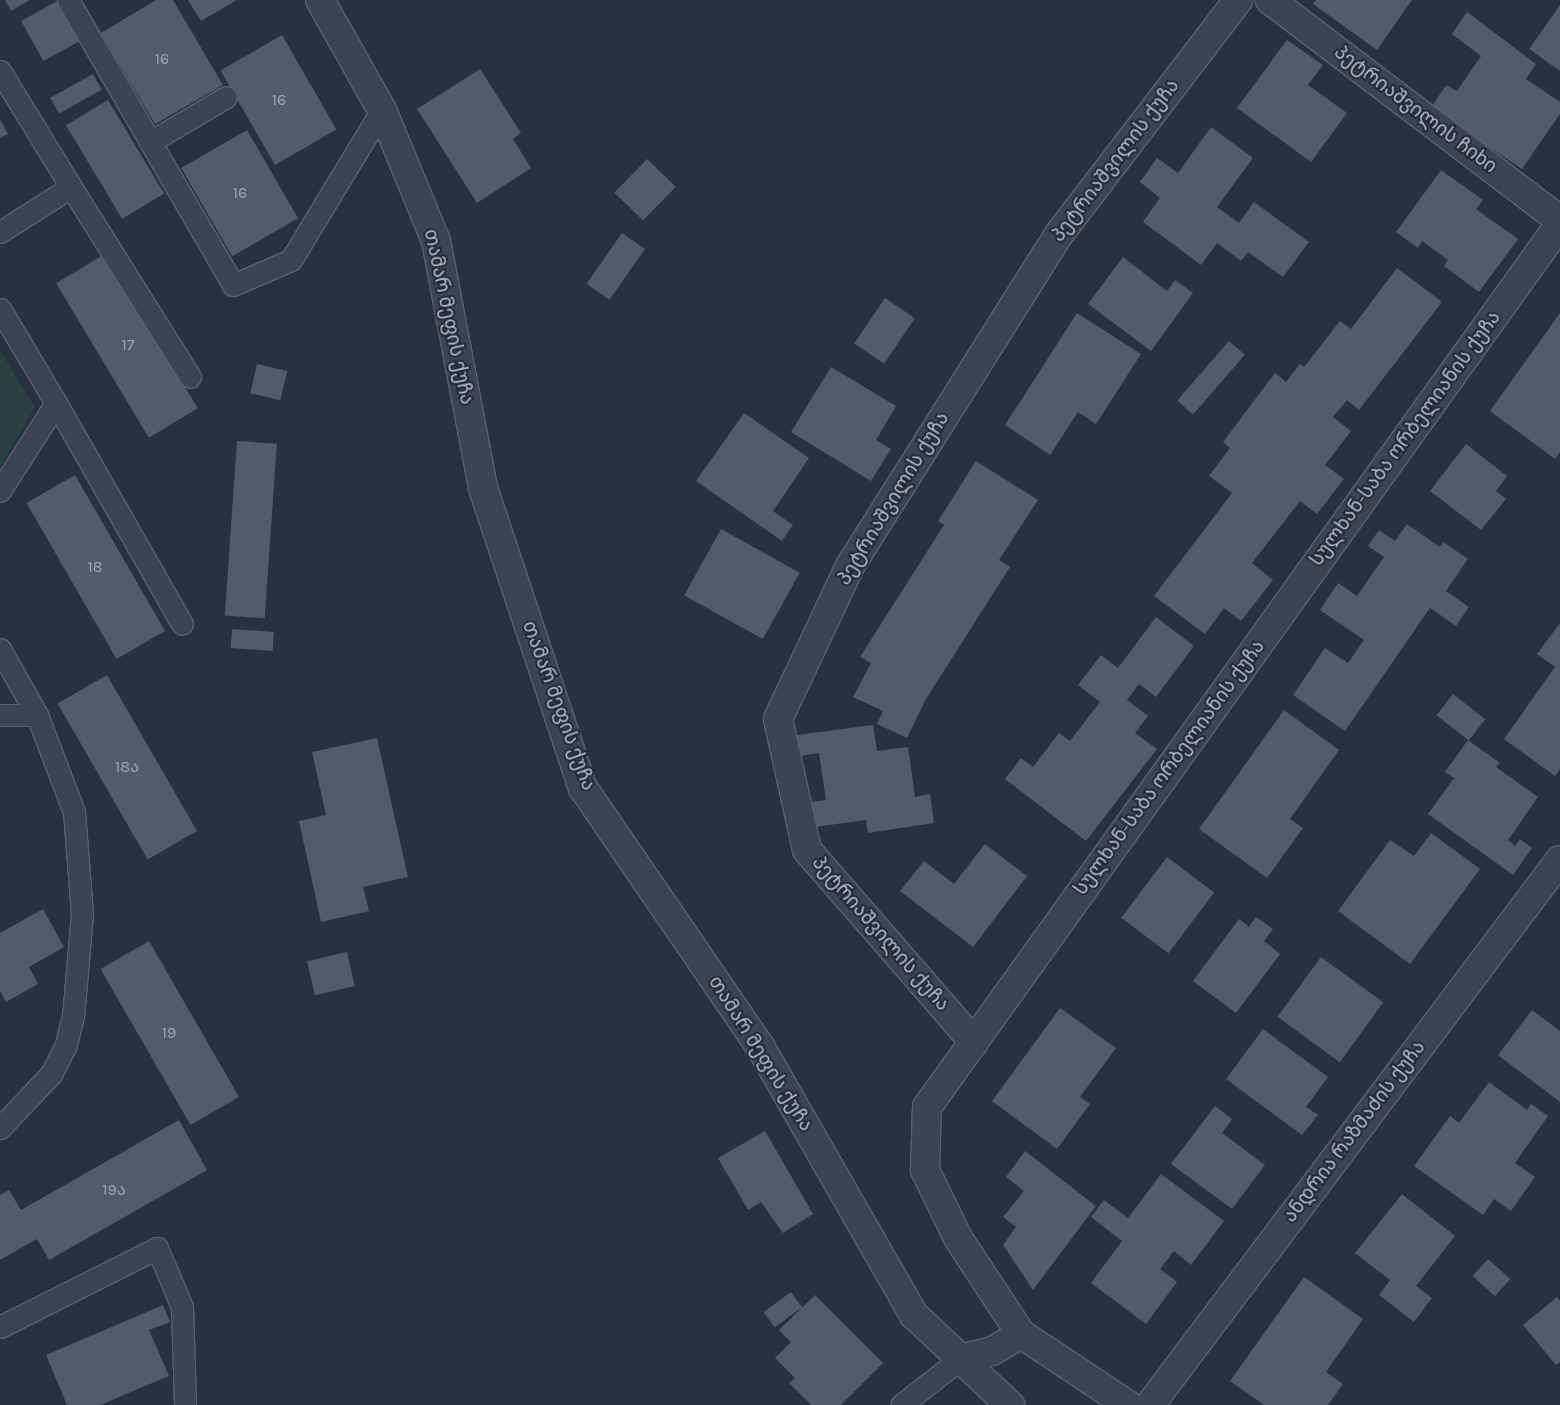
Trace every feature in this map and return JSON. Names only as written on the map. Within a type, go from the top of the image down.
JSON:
[{"type":"street","name":"თამარ მეფის ქუჩა","points":[[320,0],[382,110],[436,241],[483,488],[583,788],[761,1048],[914,1315],[1010,1405]]},
{"type":"street","name":"პეტრიაშვილის ქუჩა","points":[[974,1042],[807,850],[778,719],[850,566],[1060,233],[1238,0]]},
{"type":"street","name":"პეტრიაშვილის ჩიხი","points":[[1270,0],[1560,222]]},
{"type":"street","name":"სულხან-საბა ორბელიანის ქუჩა","points":[[1128,1405],[1021,1334],[958,1238],[925,1170],[927,1107],[1560,222]]},
{"type":"street","name":"ანდრია რაზმაძის ქუჩა","points":[[1150,1405],[1560,860]]},
{"type":"street","points":[[960,1359],[992,1351],[1021,1334]]},
{"type":"lane","points":[[71,1],[233,285],[291,260],[382,110]]},
{"type":"lane","points":[[0,71],[190,377]]},
{"type":"lane","points":[[150,142],[226,97]]},
{"type":"lane","points":[[0,232],[71,187]]},
{"type":"lane","points":[[0,309],[182,624]]},
{"type":"lane","points":[[0,491],[56,403]]},
{"type":"lane","points":[[0,649],[37,715],[74,812],[82,914],[74,1006],[65,1047],[52,1073],[0,1128]]},
{"type":"lane","points":[[0,715],[37,715]]},
{"type":"lane","points":[[0,1327],[157,1248],[182,1307],[185,1405]]},
{"type":"lane","points":[[901,1405],[960,1359]]},
{"type":"green space","points":[[0,351],[35,407],[0,468]]},
{"type":"building","points":[[5,0],[30,0],[11,11]]},
{"type":"building","points":[[156,0],[173,0],[223,85],[155,124],[101,33]]},
{"type":"building","points":[[188,0],[237,0],[201,21]]},
{"type":"building","points":[[1316,0],[1412,0],[1377,50],[1313,4]]},
{"type":"building","points":[[57,1],[79,41],[43,61],[21,21]]},
{"type":"building","points":[[1560,5],[1560,71],[1529,49]]},
{"type":"building","points":[[1467,12],[1536,64],[1526,79],[1560,102],[1560,114],[1522,169],[1431,108],[1446,85],[1457,91],[1481,56],[1452,34]]},
{"type":"building","points":[[282,35],[336,129],[275,165],[221,71]]},
{"type":"building","points":[[1287,40],[1323,65],[1308,85],[1347,113],[1311,162],[1237,108]]},
{"type":"building","points":[[480,69],[521,133],[513,139],[531,168],[477,203],[417,109]]},
{"type":"building","points":[[93,74],[102,90],[59,113],[50,98]]},
{"type":"building","points":[[108,100],[164,193],[122,219],[66,125]]},
{"type":"building","points":[[0,120],[8,134],[0,138]]},
{"type":"building","points":[[1211,127],[1253,158],[1217,207],[1239,223],[1254,202],[1309,242],[1283,277],[1248,252],[1241,261],[1217,243],[1201,265],[1143,222],[1160,198],[1140,182],[1157,158],[1178,173]]},
{"type":"building","points":[[247,130],[298,218],[232,256],[181,168]]},
{"type":"building","points":[[647,159],[676,187],[643,221],[614,193]]},
{"type":"building","points":[[1441,170],[1483,200],[1476,209],[1518,239],[1479,292],[1444,266],[1448,260],[1422,241],[1418,248],[1396,232]]},
{"type":"building","points":[[622,233],[645,249],[609,300],[586,284]]},
{"type":"building","points":[[105,254],[198,408],[149,438],[56,283]]},
{"type":"building","points":[[1123,257],[1167,291],[1175,280],[1193,293],[1151,351],[1088,304]]},
{"type":"building","points":[[1397,268],[1442,302],[1359,410],[1347,400],[1333,417],[1351,431],[1325,465],[1344,479],[1317,514],[1300,501],[1252,563],[1273,580],[1241,621],[1224,608],[1205,634],[1154,596],[1232,493],[1209,476],[1230,448],[1223,442],[1275,373],[1286,382],[1300,364],[1304,367],[1340,321],[1351,329]]},
{"type":"building","points":[[885,298],[915,318],[884,364],[854,344]]},
{"type":"building","points":[[1077,313],[1141,354],[1096,424],[1078,412],[1050,455],[1005,425]]},
{"type":"building","points":[[1560,313],[1560,452],[1555,459],[1490,411]]},
{"type":"building","points":[[1229,341],[1245,355],[1193,414],[1177,401]]},
{"type":"building","points":[[257,364],[287,371],[280,400],[250,393]]},
{"type":"building","points":[[831,367],[896,406],[876,440],[891,449],[871,481],[791,432]]},
{"type":"building","points":[[744,413],[809,458],[773,511],[793,525],[782,541],[696,481]]},
{"type":"building","points":[[237,441],[277,444],[265,618],[225,616]]},
{"type":"building","points":[[1466,444],[1507,476],[1496,491],[1506,499],[1481,530],[1430,491]]},
{"type":"building","points":[[976,461],[1038,500],[999,560],[1010,567],[926,699],[907,738],[877,724],[883,711],[853,697],[871,663],[860,657],[944,525],[938,521]]},
{"type":"building","points":[[75,475],[165,631],[117,659],[27,503]]},
{"type":"building","points":[[1407,524],[1440,547],[1443,542],[1468,559],[1446,591],[1469,607],[1456,626],[1430,608],[1345,731],[1293,695],[1325,648],[1348,663],[1364,640],[1320,610],[1338,583],[1357,596],[1384,557],[1368,546],[1379,530],[1395,541]]},
{"type":"building","points":[[721,529],[800,573],[763,639],[684,595]]},
{"type":"building","points":[[1156,617],[1194,646],[1156,697],[1139,684],[1127,700],[1148,716],[1135,733],[1157,749],[1086,841],[1005,779],[1021,758],[1033,767],[1059,733],[1070,741],[1100,702],[1078,685],[1101,655],[1118,668]]},
{"type":"building","points":[[1560,623],[1560,769],[1555,776],[1504,739],[1555,667],[1537,654]]},
{"type":"building","points":[[232,629],[274,632],[273,651],[231,648]]},
{"type":"building","points":[[107,675],[197,831],[148,859],[58,704]]},
{"type":"building","points":[[1453,694],[1485,719],[1469,741],[1436,715]]},
{"type":"building","points":[[1284,710],[1339,750],[1290,819],[1303,828],[1267,878],[1199,829]]},
{"type":"building","points":[[873,725],[877,751],[908,747],[915,797],[930,794],[934,823],[868,833],[866,820],[814,827],[811,802],[826,800],[819,753],[800,756],[797,735]]},
{"type":"building","points":[[377,738],[408,877],[363,887],[369,911],[321,922],[299,821],[326,815],[312,752]]},
{"type":"building","points":[[1468,740],[1500,763],[1496,767],[1538,797],[1508,840],[1515,846],[1520,839],[1532,848],[1513,875],[1428,814],[1454,778],[1445,772]]},
{"type":"building","points":[[1431,833],[1480,869],[1410,964],[1338,911],[1390,840],[1414,856]]},
{"type":"building","points":[[985,844],[1027,876],[973,947],[900,891],[924,861],[954,884]]},
{"type":"building","points":[[1167,857],[1214,893],[1168,953],[1121,918]]},
{"type":"building","points":[[43,909],[64,947],[29,967],[38,984],[6,1002],[0,991],[0,933]]},
{"type":"building","points":[[1256,917],[1273,929],[1264,941],[1280,954],[1236,1013],[1193,981],[1239,919],[1249,927]]},
{"type":"building","points":[[149,941],[239,1097],[191,1125],[101,969]]},
{"type":"building","points":[[347,952],[355,986],[315,995],[307,961]]},
{"type":"building","points":[[1321,957],[1383,1002],[1340,1062],[1278,1017]]},
{"type":"building","points":[[1060,1008],[1116,1048],[1080,1097],[1090,1104],[1057,1149],[992,1101]]},
{"type":"building","points":[[1532,1010],[1560,1031],[1560,1102],[1498,1055]]},
{"type":"building","points":[[1263,1029],[1328,1077],[1306,1107],[1318,1115],[1302,1135],[1226,1079]]},
{"type":"building","points":[[1489,1082],[1527,1110],[1531,1104],[1548,1116],[1515,1163],[1535,1177],[1511,1211],[1494,1199],[1483,1215],[1414,1166],[1450,1116],[1459,1123]]},
{"type":"building","points":[[1215,1106],[1232,1119],[1222,1133],[1265,1165],[1232,1209],[1171,1164]]},
{"type":"building","points":[[179,1120],[207,1170],[49,1260],[37,1239],[0,1260],[0,1195],[9,1190],[21,1210]]},
{"type":"building","points":[[765,1131],[813,1214],[783,1233],[761,1202],[748,1210],[718,1158]]},
{"type":"building","points":[[1025,1151],[1096,1206],[1033,1290],[1003,1245],[1016,1227],[1003,1217],[1024,1191],[1006,1177]]},
{"type":"building","points":[[1161,1174],[1224,1221],[1191,1265],[1174,1251],[1160,1269],[1177,1282],[1146,1324],[1091,1283],[1122,1241],[1091,1217],[1104,1200],[1128,1218]]},
{"type":"building","points":[[1402,1194],[1455,1236],[1416,1286],[1432,1298],[1414,1322],[1379,1295],[1390,1280],[1355,1253]]},
{"type":"building","points":[[1488,1259],[1510,1279],[1495,1296],[1473,1276]]},
{"type":"building","points":[[1304,1277],[1363,1319],[1326,1372],[1343,1384],[1328,1405],[1264,1405],[1230,1381]]},
{"type":"building","points":[[791,1292],[802,1307],[775,1327],[763,1312]]},
{"type":"building","points":[[815,1295],[883,1363],[841,1405],[811,1405],[789,1383],[795,1378],[775,1358],[791,1342],[779,1330]]},
{"type":"building","points":[[1557,1297],[1560,1301],[1560,1362],[1556,1365],[1523,1325]]},
{"type":"building","points":[[163,1305],[170,1322],[149,1330],[169,1376],[100,1405],[67,1405],[46,1355]]}]
